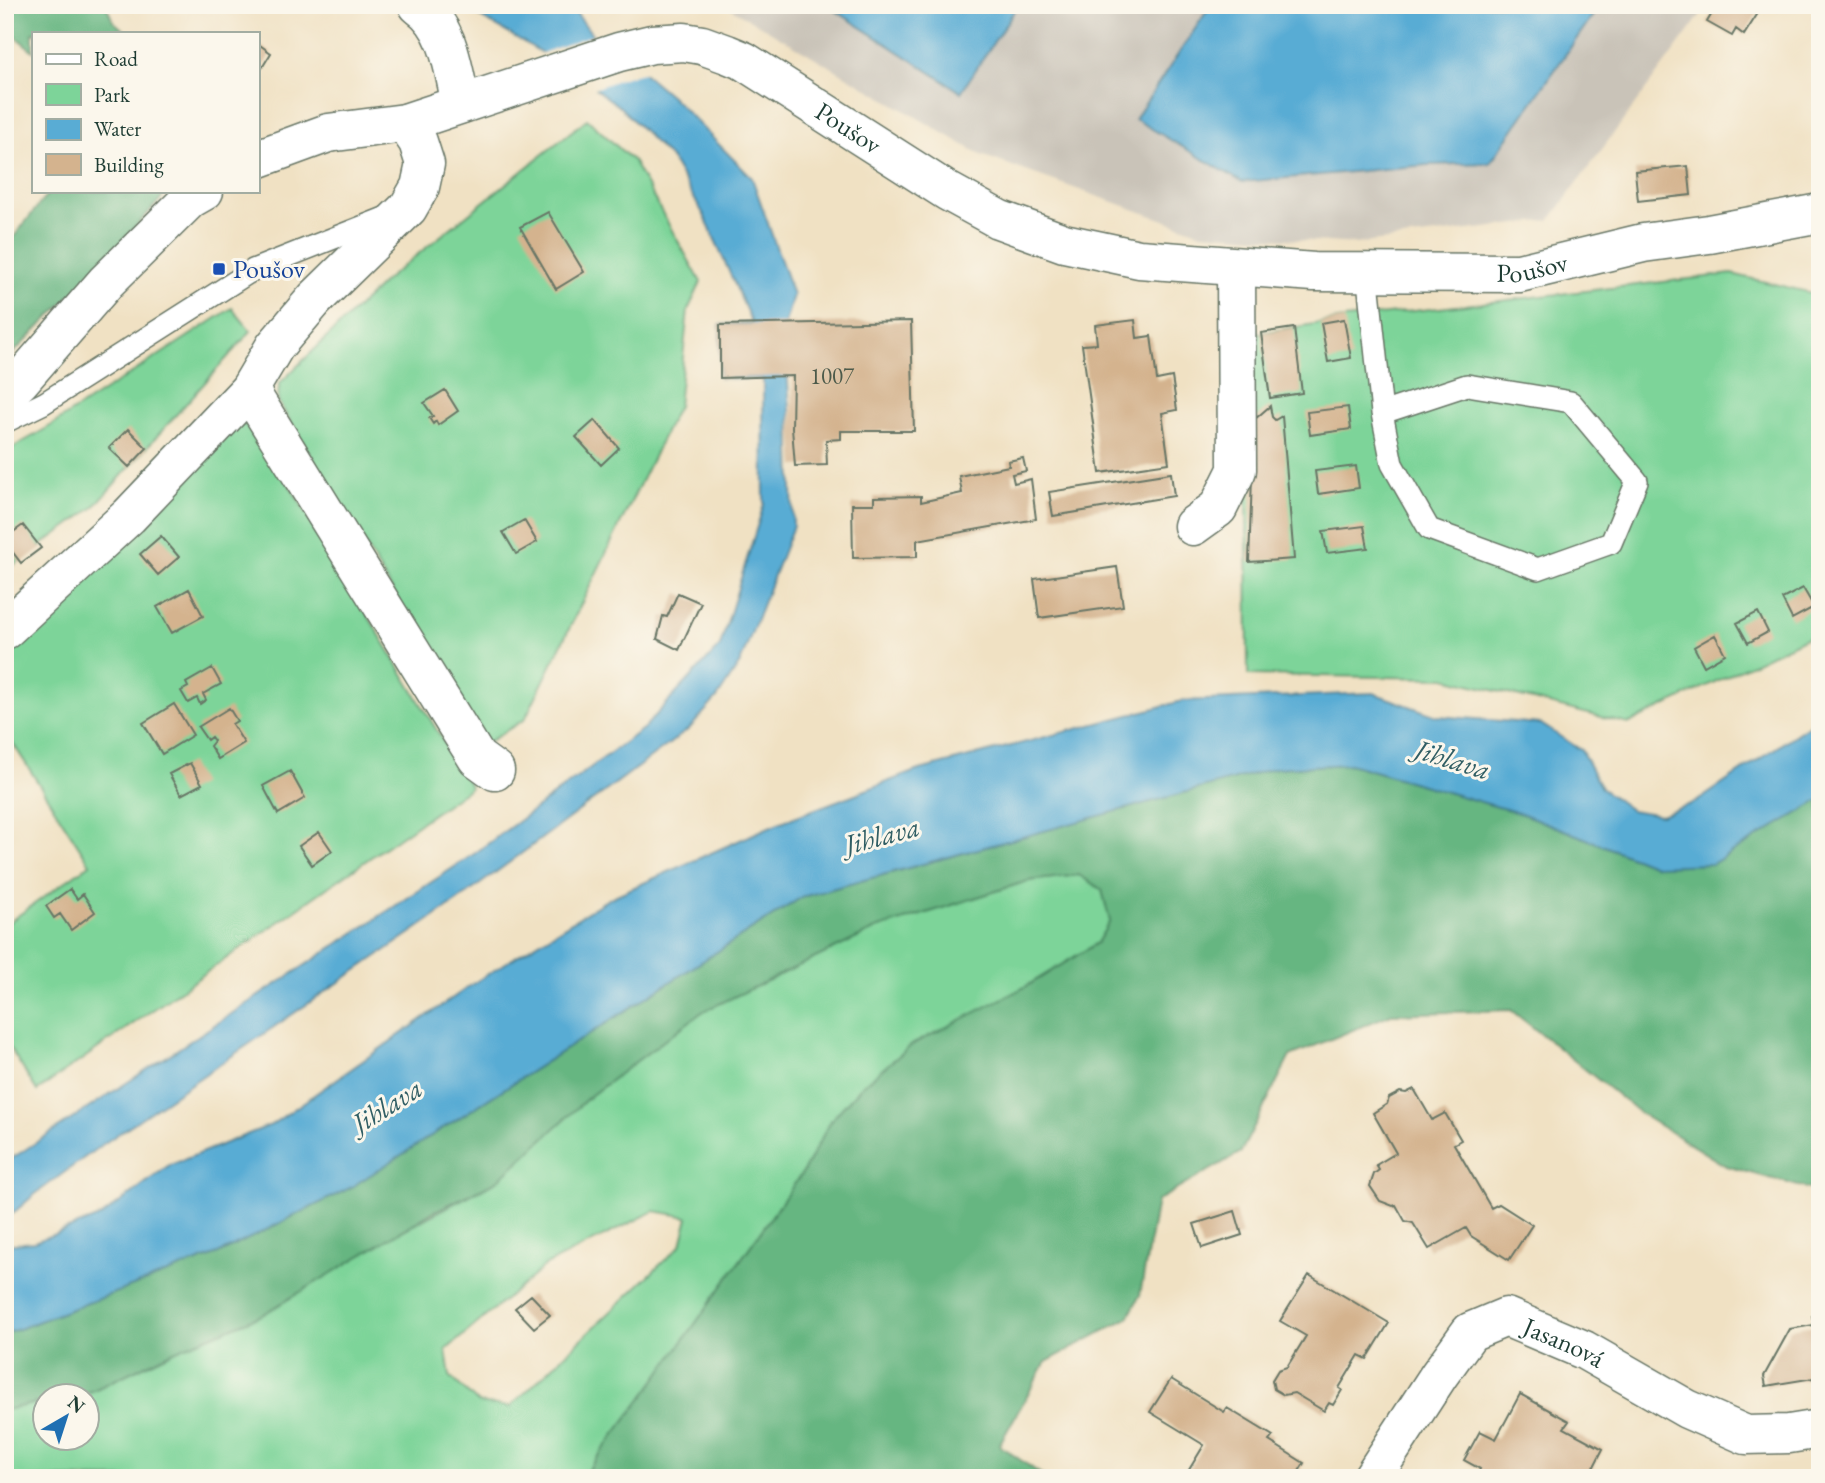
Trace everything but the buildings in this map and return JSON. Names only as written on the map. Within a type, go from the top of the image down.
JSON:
[{"type":"street","points":[[418,5],[430,13],[445,37],[461,104]]},
{"type":"street","name":"Poušov","points":[[259,158],[328,133],[405,123],[619,52],[652,44],[684,42],[702,45],[744,61],[947,191],[998,219],[1065,243],[1139,259],[1314,272],[1519,273],[1643,243],[1820,213]]},
{"type":"street","points":[[5,630],[129,516],[248,390],[275,346],[315,299],[408,208],[420,187],[425,164],[418,142],[405,123]]},
{"type":"street","points":[[5,395],[106,282],[190,199],[202,192]]},
{"type":"street","points":[[1194,526],[1218,508],[1237,470],[1236,267]]},
{"type":"street","points":[[248,390],[477,758],[495,771]]},
{"type":"street","name":"Jasanová","points":[[1372,1478],[1439,1375],[1471,1332],[1506,1317],[1584,1350],[1687,1409],[1746,1435],[1789,1434],[1820,1429]]},
{"type":"lane","points":[[5,422],[44,403],[253,270],[408,208]]},
{"type":"lane","points":[[1367,271],[1382,413],[1392,464],[1429,529],[1538,569],[1611,543],[1637,481],[1571,402],[1467,385],[1382,413]]},
{"type":"shaded area","points":[[725,5],[1708,5],[1550,220],[1355,244],[1201,233],[981,155]]},
{"type":"green space","points":[[5,5],[106,5],[113,21],[126,32],[32,32],[32,50],[5,28]]},
{"type":"green space","points":[[587,119],[633,161],[701,282],[688,310],[678,406],[525,719],[485,744],[278,401],[279,384],[387,279]]},
{"type":"green space","points":[[49,192],[167,192],[92,275],[5,361],[5,248]]},
{"type":"green space","points":[[1732,274],[1812,293],[1820,312],[1820,631],[1628,724],[1445,678],[1248,675],[1246,331],[1261,333],[1344,319]]},
{"type":"green space","points":[[232,308],[251,331],[93,508],[5,571],[5,452],[47,428]]},
{"type":"green space","points":[[237,424],[254,426],[471,787],[37,1091],[5,1040],[5,925],[90,864],[5,731],[5,648]]},
{"type":"green space","points":[[1350,764],[1526,815],[1655,866],[1712,864],[1820,800],[1820,1192],[1726,1166],[1641,1114],[1511,1010],[1391,1014],[1290,1056],[1241,1152],[1157,1201],[1140,1295],[1128,1318],[1046,1362],[999,1445],[1042,1475],[1037,1478],[582,1478],[649,1389],[803,1172],[832,1119],[863,1085],[913,1044],[1029,985],[1097,943],[1110,921],[1102,890],[1079,875],[1028,881],[876,929],[702,1012],[590,1096],[497,1181],[433,1212],[262,1315],[174,1351],[102,1386],[102,1382],[32,1382],[32,1404],[5,1410],[5,1334],[218,1254],[350,1188],[802,897],[1275,768]]},
{"type":"green space","points":[[1079,875],[1102,890],[1110,921],[1097,943],[863,1085],[832,1119],[803,1172],[649,1389],[582,1478],[5,1478],[5,1410],[32,1404],[32,1452],[102,1452],[102,1386],[497,1181],[590,1096],[702,1012],[876,929],[1028,881]],"holes":[[[654,1211],[688,1217],[681,1245],[510,1407],[478,1403],[450,1376],[446,1350],[546,1265]]]},
{"type":"water","points":[[460,5],[570,5],[592,34],[619,52],[671,96],[752,178],[793,295],[784,327],[790,409],[793,526],[740,663],[717,698],[689,729],[456,902],[96,1149],[5,1220],[5,1163],[474,854],[644,728],[720,646],[764,504],[763,379],[720,378],[720,325],[752,323],[704,215],[671,159],[621,108],[568,68]]},
{"type":"water","points":[[827,5],[1018,5],[961,92]]},
{"type":"water","points":[[1211,5],[1600,5],[1490,163],[1427,165],[1242,182],[1135,119]]},
{"type":"water","name":"Jihlava","points":[[1373,693],[1437,716],[1541,724],[1581,750],[1601,788],[1631,810],[1661,815],[1696,802],[1820,718],[1820,800],[1712,864],[1655,866],[1526,815],[1350,764],[1275,768],[802,897],[350,1188],[218,1254],[5,1334],[5,1245],[34,1242],[102,1216],[168,1166],[271,1125],[477,981],[610,898],[776,824],[916,771],[1182,701]]},
{"type":"pier","points":[[597,33],[648,72],[591,90],[566,71],[537,55]]},
{"type":"place","name":"Poušov","points":[[219,269]]}]
